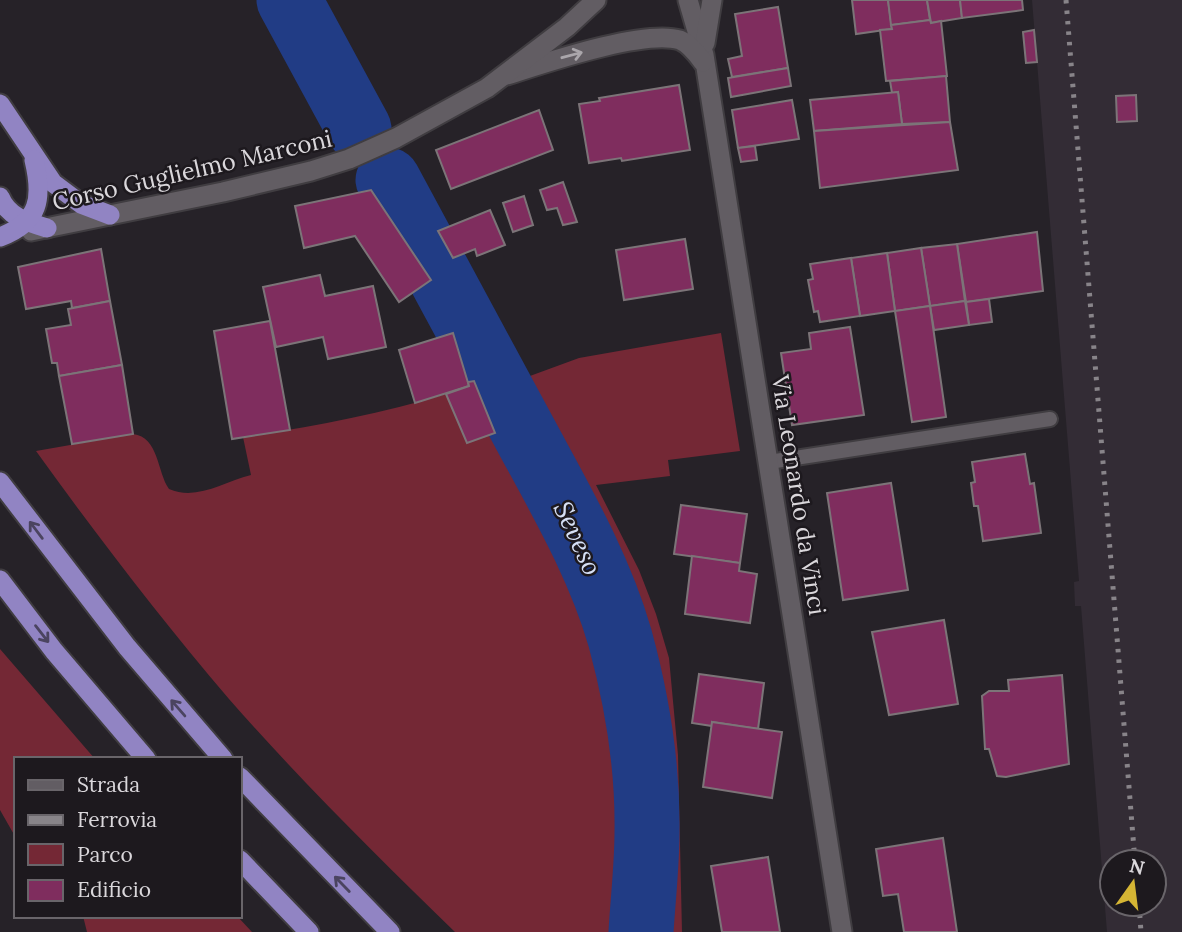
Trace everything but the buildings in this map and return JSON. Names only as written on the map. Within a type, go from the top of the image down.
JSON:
[{"type":"highway","points":[[0,104],[53,183],[81,204],[110,215]]},
{"type":"highway","points":[[0,237],[15,232],[34,212],[38,179],[33,155]]},
{"type":"highway","points":[[0,197],[12,214],[47,228]]},
{"type":"highway","points":[[0,482],[127,647],[221,757]]},
{"type":"highway","points":[[0,580],[54,651],[144,757]]},
{"type":"highway","points":[[242,779],[390,932]]},
{"type":"highway","points":[[242,862],[309,932]]},
{"type":"street","points":[[567,27],[576,0]]},
{"type":"street","name":"Corso Guglielmo Marconi","points":[[0,237],[260,183],[349,159],[396,138],[487,88],[567,27],[596,0]]},
{"type":"street","points":[[688,0],[705,60]]},
{"type":"street","points":[[705,60],[706,30],[712,0]]},
{"type":"street","points":[[507,75],[604,47],[646,39],[668,38],[683,41],[705,60]]},
{"type":"street","name":"Via Leonardo da Vinci","points":[[705,60],[842,932]]},
{"type":"lane","points":[[769,462],[1050,418]]},
{"type":"shaded area","points":[[1032,0],[1182,0],[1182,932],[1107,932],[1106,918],[1168,918],[1168,848],[1100,848],[1081,606],[1075,606],[1074,582],[1079,581]]},
{"type":"green space","points":[[721,333],[740,451],[668,460],[670,476],[596,485],[639,570],[669,658],[678,755],[682,932],[659,932],[655,757],[652,711],[641,642],[616,572],[519,380],[579,358]]},
{"type":"green space","points":[[446,394],[467,443],[495,433],[505,438],[516,450],[564,557],[592,611],[606,650],[629,788],[629,872],[623,932],[455,932],[311,788],[229,699],[130,577],[36,451],[133,434],[148,441],[153,448],[169,489],[200,492],[251,475],[243,437],[346,419]]},
{"type":"green space","points":[[0,649],[93,757],[14,757],[14,834],[0,810]]},
{"type":"green space","points":[[84,918],[239,918],[252,932],[87,932]]},
{"type":"waterway","name":"Seveso","points":[[289,0],[359,129]]},
{"type":"waterway","name":"Seveso","points":[[388,180],[565,507],[590,558],[611,611],[632,685],[643,758],[647,832],[641,932]]},
{"type":"railway","points":[[1066,0],[1134,848]]},
{"type":"railway","points":[[1140,918],[1141,932]]}]
